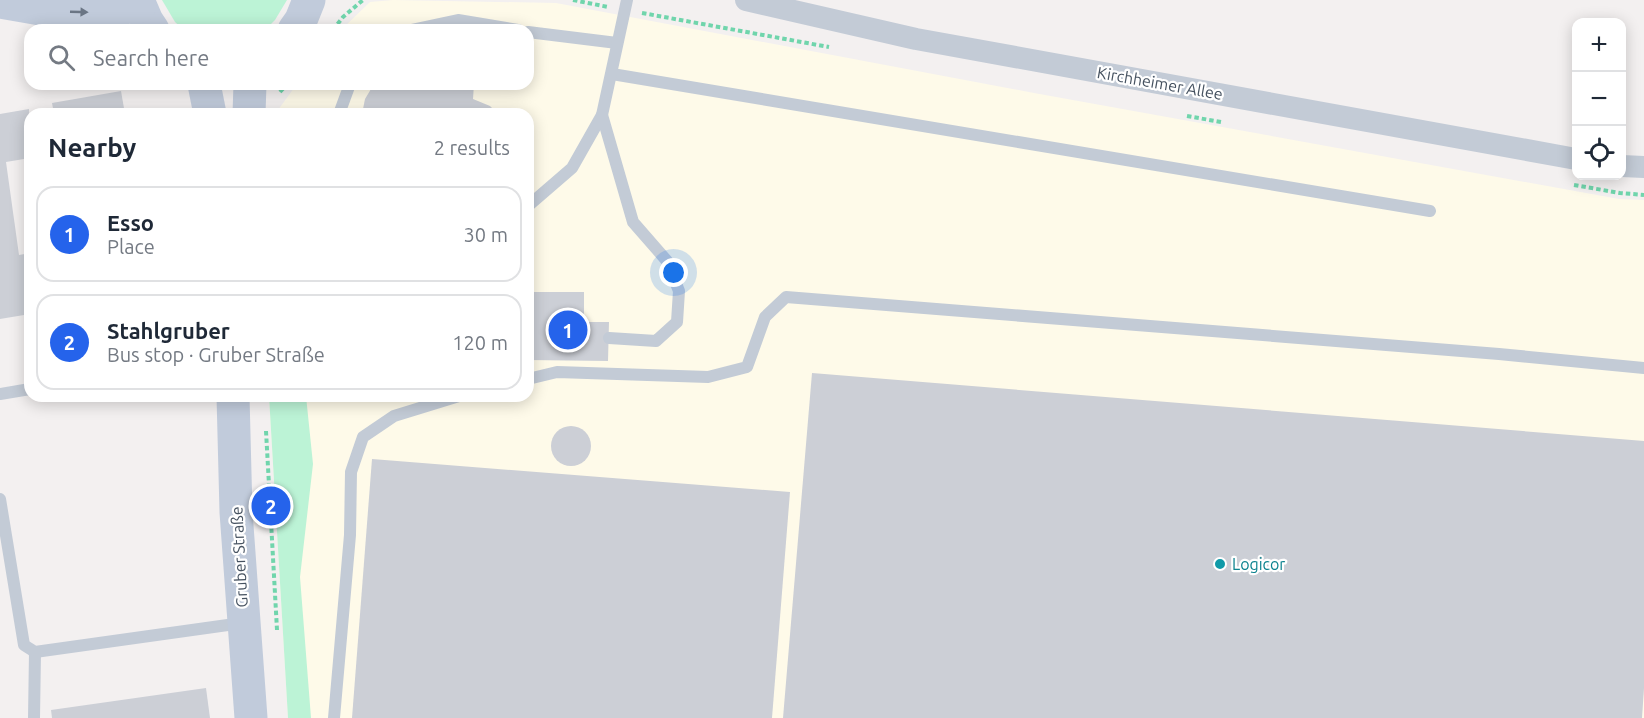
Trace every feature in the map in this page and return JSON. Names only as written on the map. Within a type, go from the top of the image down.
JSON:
[{"type":"street","points":[[298,24],[309,0]]},
{"type":"street","name":"Kirchheimer Allee","points":[[746,0],[916,39],[1572,158]]},
{"type":"street","points":[[0,2],[45,10],[144,12]]},
{"type":"street","points":[[205,90],[209,108]]},
{"type":"street","points":[[249,108],[250,90]]},
{"type":"street","points":[[1626,166],[1644,167]]},
{"type":"street","name":"Gruber Straße","points":[[233,402],[236,512],[250,718]]},
{"type":"lane","points":[[534,201],[572,168],[602,115],[627,0]]},
{"type":"lane","points":[[439,24],[458,20],[482,24]]},
{"type":"lane","points":[[534,33],[617,43]]},
{"type":"lane","points":[[612,74],[1430,211]]},
{"type":"lane","points":[[341,108],[348,90]]},
{"type":"lane","points":[[602,115],[633,222],[667,261],[679,291],[677,322],[656,340],[609,338]]},
{"type":"lane","points":[[534,378],[557,372],[708,377],[747,367],[765,317],[786,297],[1498,354],[1644,368]]},
{"type":"lane","points":[[0,394],[24,390]]},
{"type":"lane","points":[[334,718],[350,535],[351,472],[363,437],[394,416],[440,402]]},
{"type":"lane","points":[[0,499],[24,645],[35,652],[243,623]]},
{"type":"lane","points":[[34,718],[35,652]]},
{"type":"path","points":[[338,24],[363,0]]},
{"type":"path","points":[[266,429],[278,635]]},
{"type":"shaded area","points":[[393,0],[556,3],[1034,93],[1619,199],[1644,200],[1644,718],[288,718],[269,402],[534,402],[534,108],[279,108],[293,90],[534,90],[534,24],[347,24],[370,2]]},
{"type":"green space","points":[[162,0],[287,0],[271,24],[177,24]]},
{"type":"green space","points":[[269,402],[307,402],[313,464],[300,577],[311,718],[288,718]]},
{"type":"building","points":[[370,90],[474,90],[473,99],[492,108],[363,108]]},
{"type":"building","points":[[121,91],[124,108],[53,108],[52,103]]},
{"type":"building","points":[[24,110],[24,159],[6,162],[19,255],[24,254],[24,315],[0,319],[0,114]]},
{"type":"building","points":[[534,292],[584,292],[584,322],[609,322],[608,361],[534,360]]},
{"type":"building","name":"Logicor","points":[[812,373],[1644,441],[1642,718],[783,718]]},
{"type":"building","points":[[571,426],[579,427],[585,432],[590,438],[590,454],[585,460],[579,465],[571,466],[563,465],[557,460],[552,454],[551,446],[552,438],[557,432],[563,427]]},
{"type":"building","points":[[372,459],[790,492],[772,718],[352,718]]},
{"type":"building","points":[[206,688],[210,718],[52,718],[51,710]]},
{"type":"place","name":"Esso","points":[[568,330]]},
{"type":"place","name":"Stahlgruber","points":[[271,506]]},
{"type":"place","name":"Logicor","points":[[1220,564]]}]
